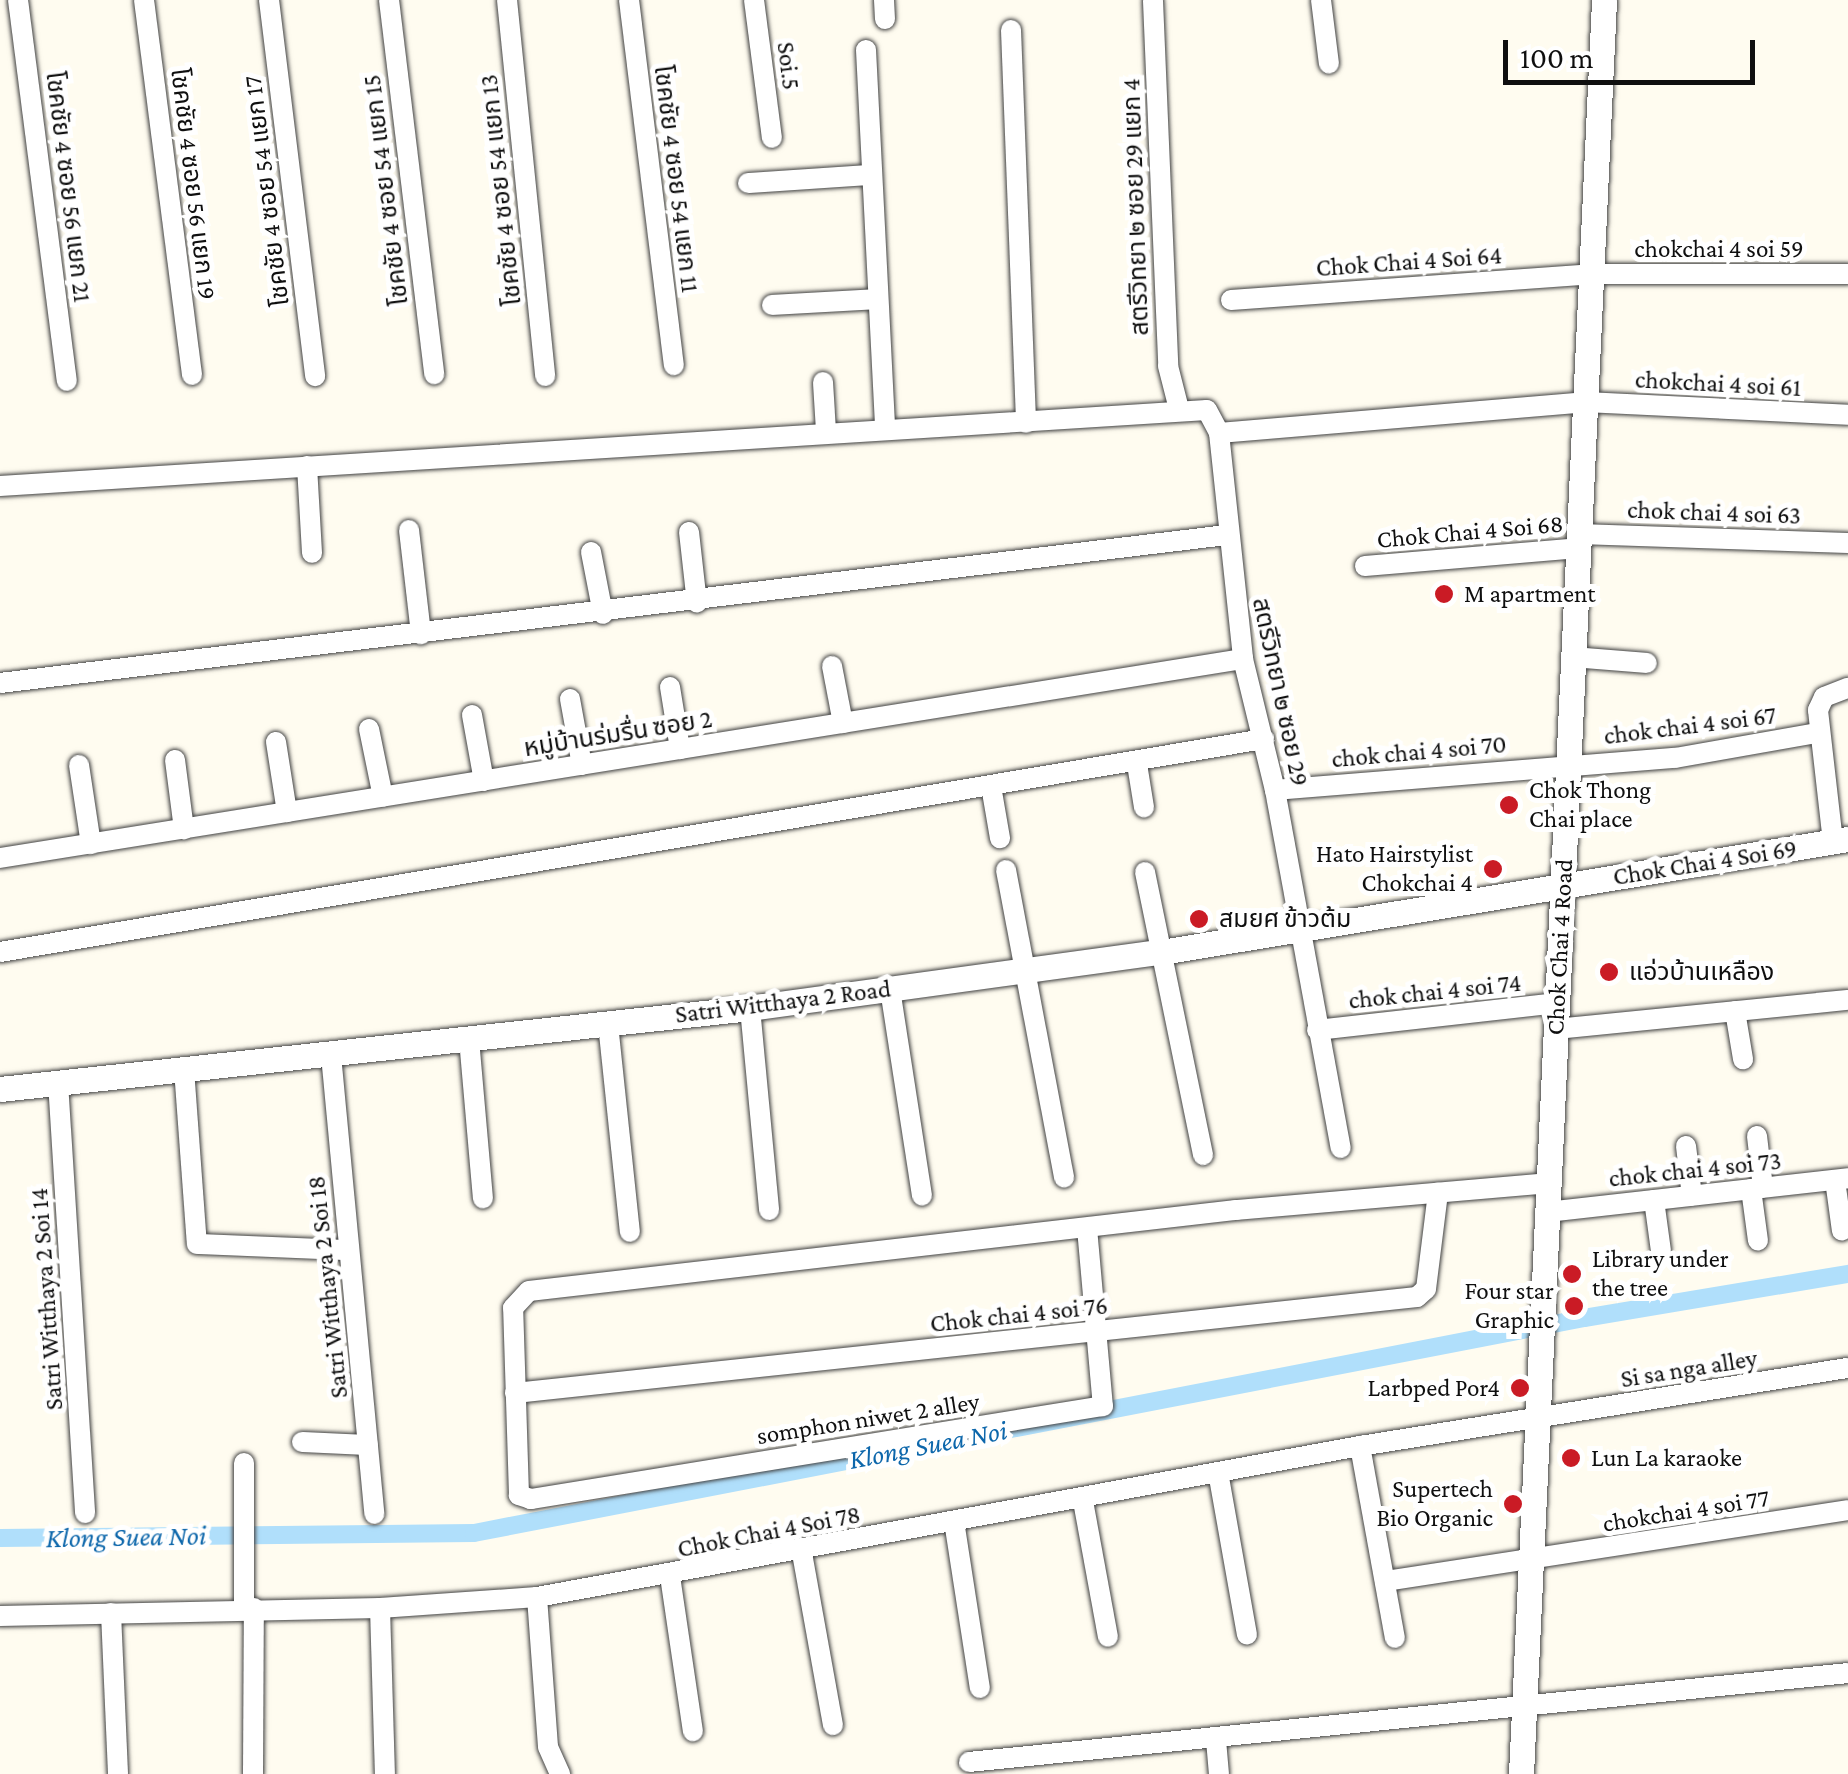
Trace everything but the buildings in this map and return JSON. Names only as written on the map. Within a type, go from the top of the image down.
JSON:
[{"type":"street","name":"โชคชัย 4 ซอย 56 แยก 21","points":[[18,0],[68,380]]},
{"type":"street","name":"โชคชัย 4 ซอย 56 แยก 19","points":[[144,0],[192,375]]},
{"type":"street","name":"โชคชัย 4 ซอย 54 แยก 17","points":[[269,0],[315,376]]},
{"type":"street","name":"โชคชัย 4 ซอย 54 แยก 15","points":[[389,0],[434,374]]},
{"type":"street","name":"โชคชัย 4 ซอย 54 แยก 13","points":[[507,0],[545,376]]},
{"type":"street","name":"โชคชัย 4 ซอย 54 แยก 11","points":[[629,0],[674,365]]},
{"type":"street","name":"Soi.5","points":[[754,0],[772,138]]},
{"type":"street","points":[[1321,0],[1329,64]]},
{"type":"street","name":"Chok Chai 4 Road","points":[[1521,1774],[1604,0]]},
{"type":"street","name":"สตรีวิทยา ๒ ซอย 29 แยก 4","points":[[1153,2],[1168,366],[1179,408]]},
{"type":"street","points":[[1011,30],[1026,423]]},
{"type":"street","points":[[866,50],[885,430]]},
{"type":"street","points":[[748,184],[870,174]]},
{"type":"street","name":"chokchai 4 soi 59","points":[[1591,274],[1848,274]]},
{"type":"street","name":"Chok Chai 4 Soi 64","points":[[1231,300],[1591,274]]},
{"type":"street","points":[[772,304],[878,300]]},
{"type":"street","points":[[823,382],[826,430]]},
{"type":"street","name":"chokchai 4 soi 61","points":[[1219,433],[1585,402],[1848,415]]},
{"type":"street","points":[[0,486],[826,430],[1026,423],[1179,408]]},
{"type":"street","name":"สตรีวิทยา ๒ ซอย 29","points":[[1179,408],[1207,410],[1219,433],[1226,535],[1243,659],[1275,790],[1341,1148]]},
{"type":"street","points":[[306,466],[312,553]]},
{"type":"street","points":[[409,530],[421,634]]},
{"type":"street","points":[[689,532],[697,603]]},
{"type":"street","points":[[0,683],[697,603],[1226,535]]},
{"type":"street","name":"chok chai 4 soi 63","points":[[1578,541],[1848,542]]},
{"type":"street","name":"Chok Chai 4 Soi 68","points":[[1365,566],[1578,541]]},
{"type":"street","points":[[590,552],[603,614]]},
{"type":"street","points":[[1573,657],[1647,663]]},
{"type":"street","name":"หมู่บ้านร่มรื่น ซอย 2","points":[[0,858],[1243,659]]},
{"type":"street","points":[[832,666],[844,724]]},
{"type":"street","points":[[670,687],[680,750]]},
{"type":"street","points":[[1840,841],[1818,734],[1824,697],[1848,688]]},
{"type":"street","points":[[570,700],[582,765]]},
{"type":"street","points":[[472,714],[484,781]]},
{"type":"street","points":[[370,728],[383,797]]},
{"type":"street","name":"chok chai 4 soi 67","points":[[1568,765],[1675,758],[1818,734]]},
{"type":"street","points":[[0,952],[1137,764],[1264,739]]},
{"type":"street","points":[[276,742],[287,812]]},
{"type":"street","points":[[175,760],[184,829]]},
{"type":"street","points":[[1137,764],[1144,807]]},
{"type":"street","points":[[79,765],[91,844]]},
{"type":"street","name":"chok chai 4 soi 70","points":[[1275,790],[1568,765]]},
{"type":"street","points":[[991,786],[1000,838]]},
{"type":"street","name":"Chok Chai 4 Soi 69","points":[[1563,886],[1840,841]]},
{"type":"street","points":[[1006,870],[1064,1178]]},
{"type":"street","points":[[1145,872],[1203,1155]]},
{"type":"street","name":"Satri Witthaya 2 Road","points":[[0,1089],[750,1008],[1161,952],[1300,926],[1563,886]]},
{"type":"street","points":[[890,989],[922,1196]]},
{"type":"street","points":[[1556,1029],[1848,1000]]},
{"type":"street","name":"chok chai 4 soi 74","points":[[1318,1030],[1557,1003]]},
{"type":"street","points":[[750,1008],[769,1210]]},
{"type":"street","points":[[1735,1011],[1744,1059]]},
{"type":"street","points":[[608,1024],[630,1232]]},
{"type":"street","points":[[469,1040],[483,1198]]},
{"type":"street","name":"Satri Witthaya 2 Soi 18","points":[[331,1055],[374,1514]]},
{"type":"street","points":[[184,1069],[196,1244],[348,1250]]},
{"type":"street","name":"Satri Witthaya 2 Soi 14","points":[[58,1082],[85,1513]]},
{"type":"street","points":[[1757,1136],[1758,1241]]},
{"type":"street","points":[[1686,1146],[1692,1196]]},
{"type":"street","points":[[1842,1179],[1842,1231]]},
{"type":"street","name":"chok chai 4 soi 73","points":[[1548,1212],[1842,1179]]},
{"type":"street","points":[[516,1393],[513,1308],[529,1291],[1087,1228],[1549,1183]]},
{"type":"street","name":"Chok chai 4 soi 76","points":[[516,1393],[1423,1294],[1438,1192]]},
{"type":"street","points":[[1654,1200],[1661,1251]]},
{"type":"street","name":"somphon niwet 2 alley","points":[[516,1393],[524,1500],[1104,1406],[1100,1332],[1087,1228]]},
{"type":"street","name":"Si sa nga alley","points":[[1538,1419],[1848,1368]]},
{"type":"street","name":"Chok Chai 4 Soi 78","points":[[0,1616],[380,1608],[537,1597],[802,1553],[954,1521],[1083,1502],[1360,1446],[1538,1419]]},
{"type":"street","points":[[302,1442],[368,1445]]},
{"type":"street","points":[[1360,1446],[1395,1638]]},
{"type":"street","points":[[244,1463],[254,1774]]},
{"type":"street","points":[[1218,1472],[1246,1634]]},
{"type":"street","points":[[1083,1502],[1108,1638]]},
{"type":"street","name":"chokchai 4 soi 77","points":[[1384,1581],[1848,1510]]},
{"type":"street","points":[[954,1521],[980,1688]]},
{"type":"street","points":[[802,1553],[833,1725]]},
{"type":"street","points":[[670,1576],[694,1731]]},
{"type":"street","points":[[537,1597],[548,1748],[560,1774]]},
{"type":"street","points":[[380,1608],[385,1774]]},
{"type":"street","points":[[111,1613],[118,1774]]},
{"type":"street","points":[[969,1762],[1848,1673]]},
{"type":"street","points":[[1216,1740],[1219,1774]]},
{"type":"waterway","name":"Klong Suea Noi","points":[[0,1538],[474,1533],[1584,1318],[1848,1274]]},
{"type":"place","name":"M apartment","points":[[1444,594]]},
{"type":"place","name":"Chok Thong Chai place","points":[[1509,805]]},
{"type":"place","name":"Hato Hairstylist Chokchai 4","points":[[1493,869]]},
{"type":"place","name":"สมยศ ข้าวต้ม","points":[[1199,919]]},
{"type":"place","name":"แอ่วบ้านเหลือง","points":[[1609,972]]},
{"type":"place","name":"Library under the tree","points":[[1572,1274]]},
{"type":"place","name":"Four star Graphic","points":[[1574,1306]]},
{"type":"place","name":"Larbped Por4","points":[[1520,1388]]},
{"type":"place","name":"Lun La karaoke","points":[[1571,1458]]},
{"type":"place","name":"Supertech Bio Organic","points":[[1513,1504]]}]
